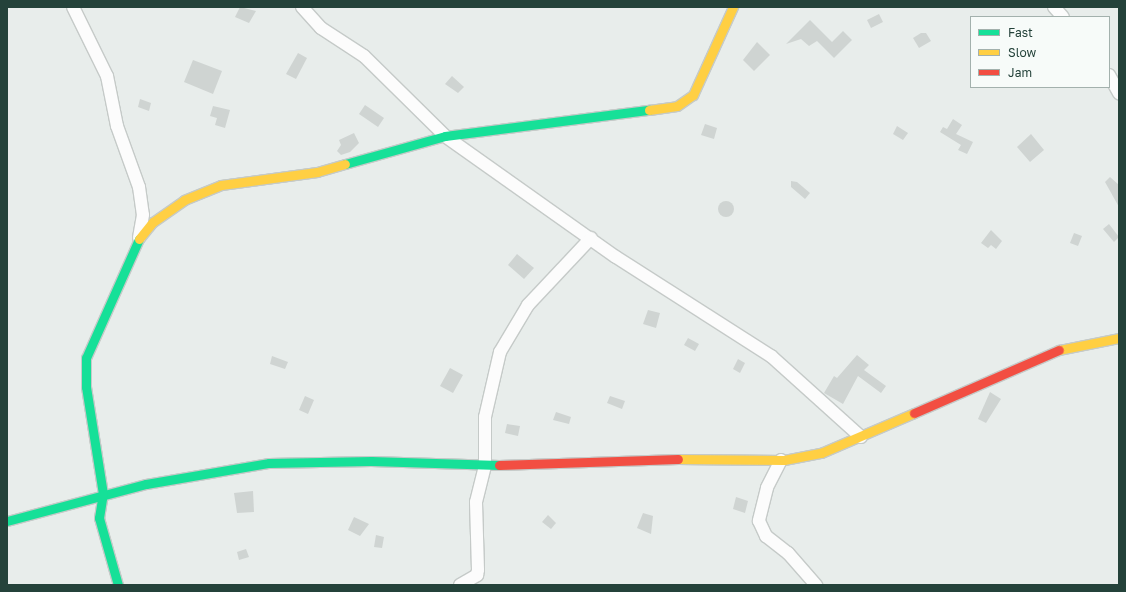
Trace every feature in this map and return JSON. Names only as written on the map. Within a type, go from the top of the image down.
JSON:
[{"type":"street","points":[[73,7],[107,76],[117,126],[139,187],[143,215],[139,239],[86,358],[86,387],[103,494],[99,518],[118,585]]},
{"type":"street","points":[[302,7],[316,24],[368,59],[445,136],[616,257],[771,356],[861,437]]},
{"type":"street","points":[[139,239],[153,222],[200,192],[221,185],[317,172],[445,136],[677,106],[693,95],[733,7]]},
{"type":"street","points":[[1054,7],[1062,16]]},
{"type":"street","points":[[1110,77],[1119,93]]},
{"type":"street","points":[[460,585],[477,575],[478,570],[475,513],[485,465],[485,417],[494,373],[507,336],[528,304],[591,238]]},
{"type":"street","points":[[7,521],[103,494],[269,463],[372,461],[485,465],[683,459],[781,460],[821,453],[861,437],[1039,357],[1068,347],[1119,338]]},
{"type":"street","points":[[781,460],[767,488],[759,521],[766,536],[788,553],[816,585]]},
{"type":"building","points":[[240,7],[256,11],[249,23],[235,17]]},
{"type":"building","points":[[879,14],[883,22],[871,28],[867,20]]},
{"type":"building","points":[[810,20],[832,42],[843,31],[852,40],[834,58],[817,41],[809,46],[801,39],[786,44]]},
{"type":"building","points":[[921,33],[926,33],[931,41],[919,48],[913,38]]},
{"type":"building","points":[[757,42],[770,55],[754,71],[743,60]]},
{"type":"building","points":[[298,53],[307,58],[296,79],[286,74]]},
{"type":"building","points":[[193,60],[222,71],[213,94],[184,82]]},
{"type":"building","points":[[452,76],[464,87],[458,93],[445,84]]},
{"type":"building","points":[[140,99],[151,103],[149,111],[138,107]]},
{"type":"building","points":[[365,105],[384,118],[378,127],[359,114]]},
{"type":"building","points":[[213,106],[230,110],[225,128],[215,125],[217,118],[210,116]]},
{"type":"building","points":[[953,119],[962,125],[956,134],[973,142],[967,154],[958,150],[961,145],[940,132],[943,127],[947,129]]},
{"type":"building","points":[[705,124],[717,128],[714,139],[701,135]]},
{"type":"building","points":[[897,126],[908,133],[903,140],[893,134]]},
{"type":"building","points":[[354,133],[359,143],[350,152],[341,155],[337,151],[341,145],[339,140]]},
{"type":"building","points":[[1031,134],[1044,150],[1030,162],[1017,147]]},
{"type":"building","points":[[1110,177],[1119,185],[1119,207],[1105,182]]},
{"type":"building","points":[[791,181],[797,182],[810,193],[805,199],[791,187]]},
{"type":"building","points":[[726,201],[733,206],[734,209],[729,216],[726,217],[719,212],[718,209],[723,202]]},
{"type":"building","points":[[1109,224],[1119,237],[1114,242],[1103,229]]},
{"type":"building","points":[[991,230],[1002,241],[996,249],[991,245],[988,248],[981,243]]},
{"type":"building","points":[[1074,233],[1082,236],[1078,246],[1070,243]]},
{"type":"building","points":[[517,254],[534,268],[524,279],[508,265]]},
{"type":"building","points":[[648,310],[660,313],[656,328],[643,324]]},
{"type":"building","points":[[688,338],[699,344],[695,351],[684,345]]},
{"type":"building","points":[[857,355],[869,365],[864,370],[886,386],[881,393],[858,376],[843,404],[824,393],[834,376],[837,378]]},
{"type":"building","points":[[272,356],[288,362],[285,369],[270,364]]},
{"type":"building","points":[[738,359],[745,363],[740,373],[733,369]]},
{"type":"building","points":[[450,368],[463,375],[453,393],[440,386]]},
{"type":"building","points":[[990,392],[1001,399],[986,423],[978,419]]},
{"type":"building","points":[[305,396],[314,400],[308,414],[299,410]]},
{"type":"building","points":[[610,396],[625,401],[622,409],[607,403]]},
{"type":"building","points":[[556,412],[571,417],[569,424],[553,420]]},
{"type":"building","points":[[507,424],[520,426],[518,436],[505,433]]},
{"type":"building","points":[[253,491],[254,512],[237,513],[234,493]]},
{"type":"building","points":[[736,497],[748,501],[745,513],[733,509]]},
{"type":"building","points":[[643,513],[653,516],[651,534],[637,528]]},
{"type":"building","points":[[548,515],[556,523],[551,529],[542,522]]},
{"type":"building","points":[[354,517],[369,524],[360,536],[348,530]]},
{"type":"building","points":[[376,535],[384,537],[382,548],[374,547]]},
{"type":"building","points":[[246,549],[249,557],[239,560],[237,552]]},
{"type":"traffic: fast","points":[[345,164],[445,136],[649,110]]},
{"type":"traffic: fast","points":[[118,585],[99,518],[103,494],[86,387],[86,358],[139,239]]},
{"type":"traffic: fast","points":[[7,521],[146,484],[269,463],[371,461],[499,465]]},
{"type":"traffic: slow","points":[[649,110],[677,106],[693,95],[733,7]]},
{"type":"traffic: slow","points":[[139,239],[153,222],[184,200],[221,185],[317,172],[345,164]]},
{"type":"traffic: slow","points":[[1059,350],[1119,338]]},
{"type":"traffic: slow","points":[[678,459],[784,460],[821,453],[914,413]]},
{"type":"traffic: jam","points":[[914,413],[1059,350]]},
{"type":"traffic: jam","points":[[499,465],[678,459]]}]
